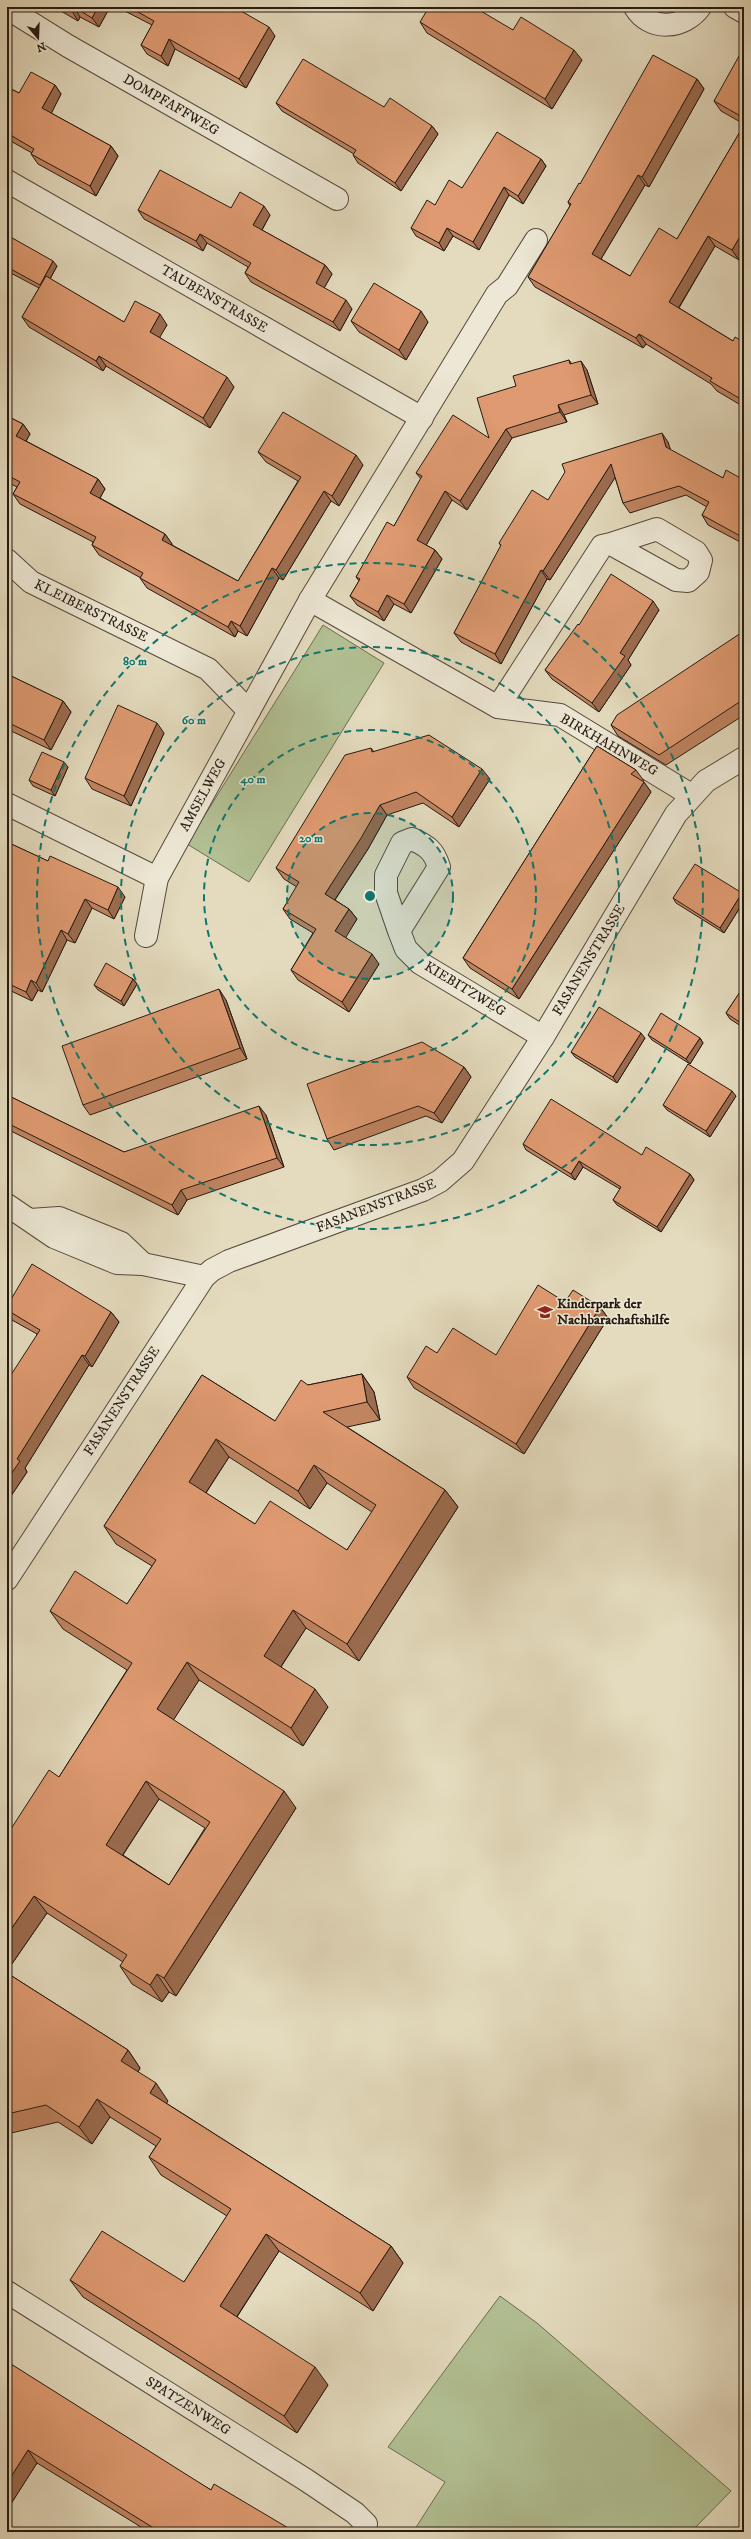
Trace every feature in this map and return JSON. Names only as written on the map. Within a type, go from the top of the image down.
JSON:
[{"type":"street","points":[[636,7],[648,20],[660,25],[673,25],[685,21],[700,7]]},
{"type":"street","points":[[735,7],[744,12]]},
{"type":"street","name":"DOMPFAFFWEG","points":[[7,8],[75,50],[337,199]]},
{"type":"street","name":"TAUBENSTRASSE","points":[[7,181],[422,418]]},
{"type":"street","points":[[249,711],[310,600],[497,294],[507,286],[536,240]]},
{"type":"street","points":[[498,707],[602,546],[611,544]]},
{"type":"street","name":"KLEIBERSTRASSE","points":[[7,560],[30,582],[208,669],[249,711]]},
{"type":"street","name":"BIRKHAHNWEG","points":[[310,600],[498,707],[560,715],[691,795]]},
{"type":"street","name":"AMSELWEG","points":[[146,936],[157,878],[249,711]]},
{"type":"street","name":"FASANENSTRASSE","points":[[7,1579],[204,1277],[212,1270],[229,1261],[423,1190],[440,1181],[463,1161],[543,1036],[676,814],[691,795],[706,781],[744,758]]},
{"type":"street","points":[[7,804],[157,878]]},
{"type":"street","name":"KIEBITZWEG","points":[[399,931],[406,948],[420,963],[543,1036]]},
{"type":"street","points":[[7,1205],[54,1237],[118,1263],[143,1264],[204,1277]]},
{"type":"street","name":"SPATZENWEG","points":[[7,2292],[306,2480],[355,2513],[366,2524]]},
{"type":"green space","points":[[323,625],[384,663],[249,882],[187,844]]},
{"type":"green space","points":[[500,2296],[537,2323],[731,2491],[691,2532],[413,2532],[445,2482],[388,2447]]},
{"type":"building","points":[[64,7],[74,7],[72,11]]},
{"type":"building","points":[[74,7],[98,7],[92,18]]},
{"type":"building","points":[[129,7],[234,7],[269,27],[239,79],[169,39],[161,56],[141,45],[154,21]]},
{"type":"building","points":[[429,7],[474,7],[513,30],[521,17],[574,50],[545,99],[420,22]]},
{"type":"building","points":[[653,55],[697,79],[642,177],[638,175],[592,254],[630,276],[659,228],[677,239],[744,125],[744,230],[732,250],[708,236],[669,302],[733,341],[735,337],[744,342],[744,401],[710,381],[712,378],[639,334],[636,338],[528,277],[571,204],[568,202],[579,183],[580,184]]},
{"type":"building","points":[[739,56],[744,59],[744,118],[714,101]]},
{"type":"building","points":[[303,59],[384,107],[390,98],[432,126],[395,183],[353,155],[356,150],[276,103]]},
{"type":"building","points":[[31,72],[55,85],[42,108],[111,146],[90,186],[31,154],[34,149],[7,133],[7,87],[19,93]]},
{"type":"building","points":[[497,132],[541,159],[518,196],[504,187],[473,242],[447,228],[439,243],[411,228],[427,200],[435,205],[449,180],[462,188]]},
{"type":"building","points":[[160,170],[231,208],[240,192],[264,206],[253,225],[325,265],[316,283],[346,300],[333,322],[245,273],[251,263],[200,234],[196,241],[138,210]]},
{"type":"building","points":[[7,235],[53,261],[40,285],[7,267]]},
{"type":"building","points":[[46,276],[124,322],[135,301],[160,314],[150,332],[227,377],[203,418],[99,356],[96,361],[22,317]]},
{"type":"building","points":[[374,283],[421,311],[399,350],[351,321]]},
{"type":"building","points":[[569,360],[570,364],[581,361],[591,395],[558,405],[560,412],[506,429],[460,501],[445,491],[417,540],[435,550],[404,604],[387,595],[378,612],[350,596],[360,579],[356,577],[387,522],[394,526],[422,476],[416,473],[453,415],[489,438],[477,398],[516,386],[513,376]]},
{"type":"building","points":[[283,412],[356,455],[332,496],[324,491],[276,570],[272,568],[240,626],[231,621],[228,627],[140,578],[143,573],[92,545],[96,537],[13,494],[20,482],[7,475],[7,416],[23,424],[16,436],[98,479],[90,493],[165,534],[162,540],[238,581],[301,477],[258,452]]},
{"type":"building","points":[[662,433],[666,447],[723,478],[726,470],[744,480],[744,538],[702,515],[709,502],[679,486],[623,503],[611,464],[543,571],[541,570],[495,654],[454,633],[501,545],[499,543],[532,490],[548,500],[565,472],[562,464]]},
{"type":"building","points":[[611,574],[653,601],[620,653],[625,656],[592,703],[545,670],[578,624],[579,625]]},
{"type":"building","points":[[744,631],[744,699],[659,755],[611,725],[617,715]]},
{"type":"building","points":[[7,674],[63,701],[44,740],[7,722]]},
{"type":"building","points":[[118,705],[157,723],[124,796],[85,778]]},
{"type":"building","points":[[429,735],[482,769],[452,817],[416,792],[380,805],[325,894],[349,909],[335,931],[372,954],[342,1002],[291,970],[316,929],[283,909],[299,882],[276,868],[345,755],[371,748],[372,752]]},
{"type":"building","points":[[597,746],[636,770],[631,774],[644,782],[512,989],[463,958]]},
{"type":"building","points":[[42,752],[64,762],[51,790],[29,780]]},
{"type":"building","points":[[7,842],[48,861],[50,856],[118,887],[108,910],[85,899],[68,934],[61,930],[36,983],[31,980],[26,992],[7,983]]},
{"type":"building","points":[[695,864],[742,893],[720,928],[673,898]]},
{"type":"building","points":[[106,963],[133,979],[121,1001],[94,985]]},
{"type":"building","points":[[744,986],[744,1025],[726,1013]]},
{"type":"building","points":[[219,989],[240,1048],[83,1105],[62,1046]]},
{"type":"building","points":[[599,1007],[641,1033],[613,1077],[571,1052]]},
{"type":"building","points":[[661,1013],[700,1038],[686,1059],[648,1035]]},
{"type":"building","points":[[422,1042],[464,1067],[434,1113],[418,1106],[327,1139],[307,1084]]},
{"type":"building","points":[[688,1064],[732,1091],[706,1131],[663,1105]]},
{"type":"building","points":[[7,1095],[124,1152],[259,1106],[277,1158],[181,1190],[172,1205],[7,1123]]},
{"type":"building","points":[[551,1099],[642,1155],[646,1147],[690,1174],[657,1227],[613,1200],[621,1187],[579,1161],[571,1174],[523,1144]]},
{"type":"building","points":[[32,1264],[111,1312],[85,1356],[82,1355],[17,1459],[20,1461],[7,1480],[7,1381],[40,1330],[7,1310],[7,1306]]},
{"type":"building","points":[[538,1285],[565,1302],[573,1290],[600,1307],[516,1444],[407,1377],[426,1346],[437,1353],[453,1328],[496,1355]]},
{"type":"building","points":[[362,1374],[367,1402],[323,1412],[445,1490],[347,1644],[293,1610],[264,1656],[315,1689],[291,1728],[187,1662],[157,1709],[284,1791],[164,1978],[157,1974],[150,1985],[120,1966],[127,1955],[34,1896],[7,1935],[7,1835],[49,1770],[59,1777],[132,1663],[50,1611],[75,1571],[127,1604],[156,1560],[104,1526],[202,1375],[275,1421],[301,1380],[308,1385]],"holes":[[[216,1439],[298,1491],[314,1465],[376,1505],[347,1550],[270,1501],[255,1524],[189,1482]],[[146,1781],[210,1822],[169,1885],[106,1845]]]},
{"type":"building","points":[[7,1973],[128,2050],[121,2061],[156,2083],[150,2093],[391,2246],[360,2293],[266,2234],[220,2306],[315,2367],[284,2416],[70,2280],[102,2231],[184,2282],[231,2209],[149,2157],[161,2139],[97,2099],[79,2127],[46,2105],[7,2114]]},
{"type":"building","points":[[11,2364],[211,2490],[214,2484],[295,2532],[160,2532],[28,2450],[7,2483],[7,2370]]},
{"type":"place","name":"Kinderpark der Nachbarachaftshilfe","points":[[545,1312]]}]
